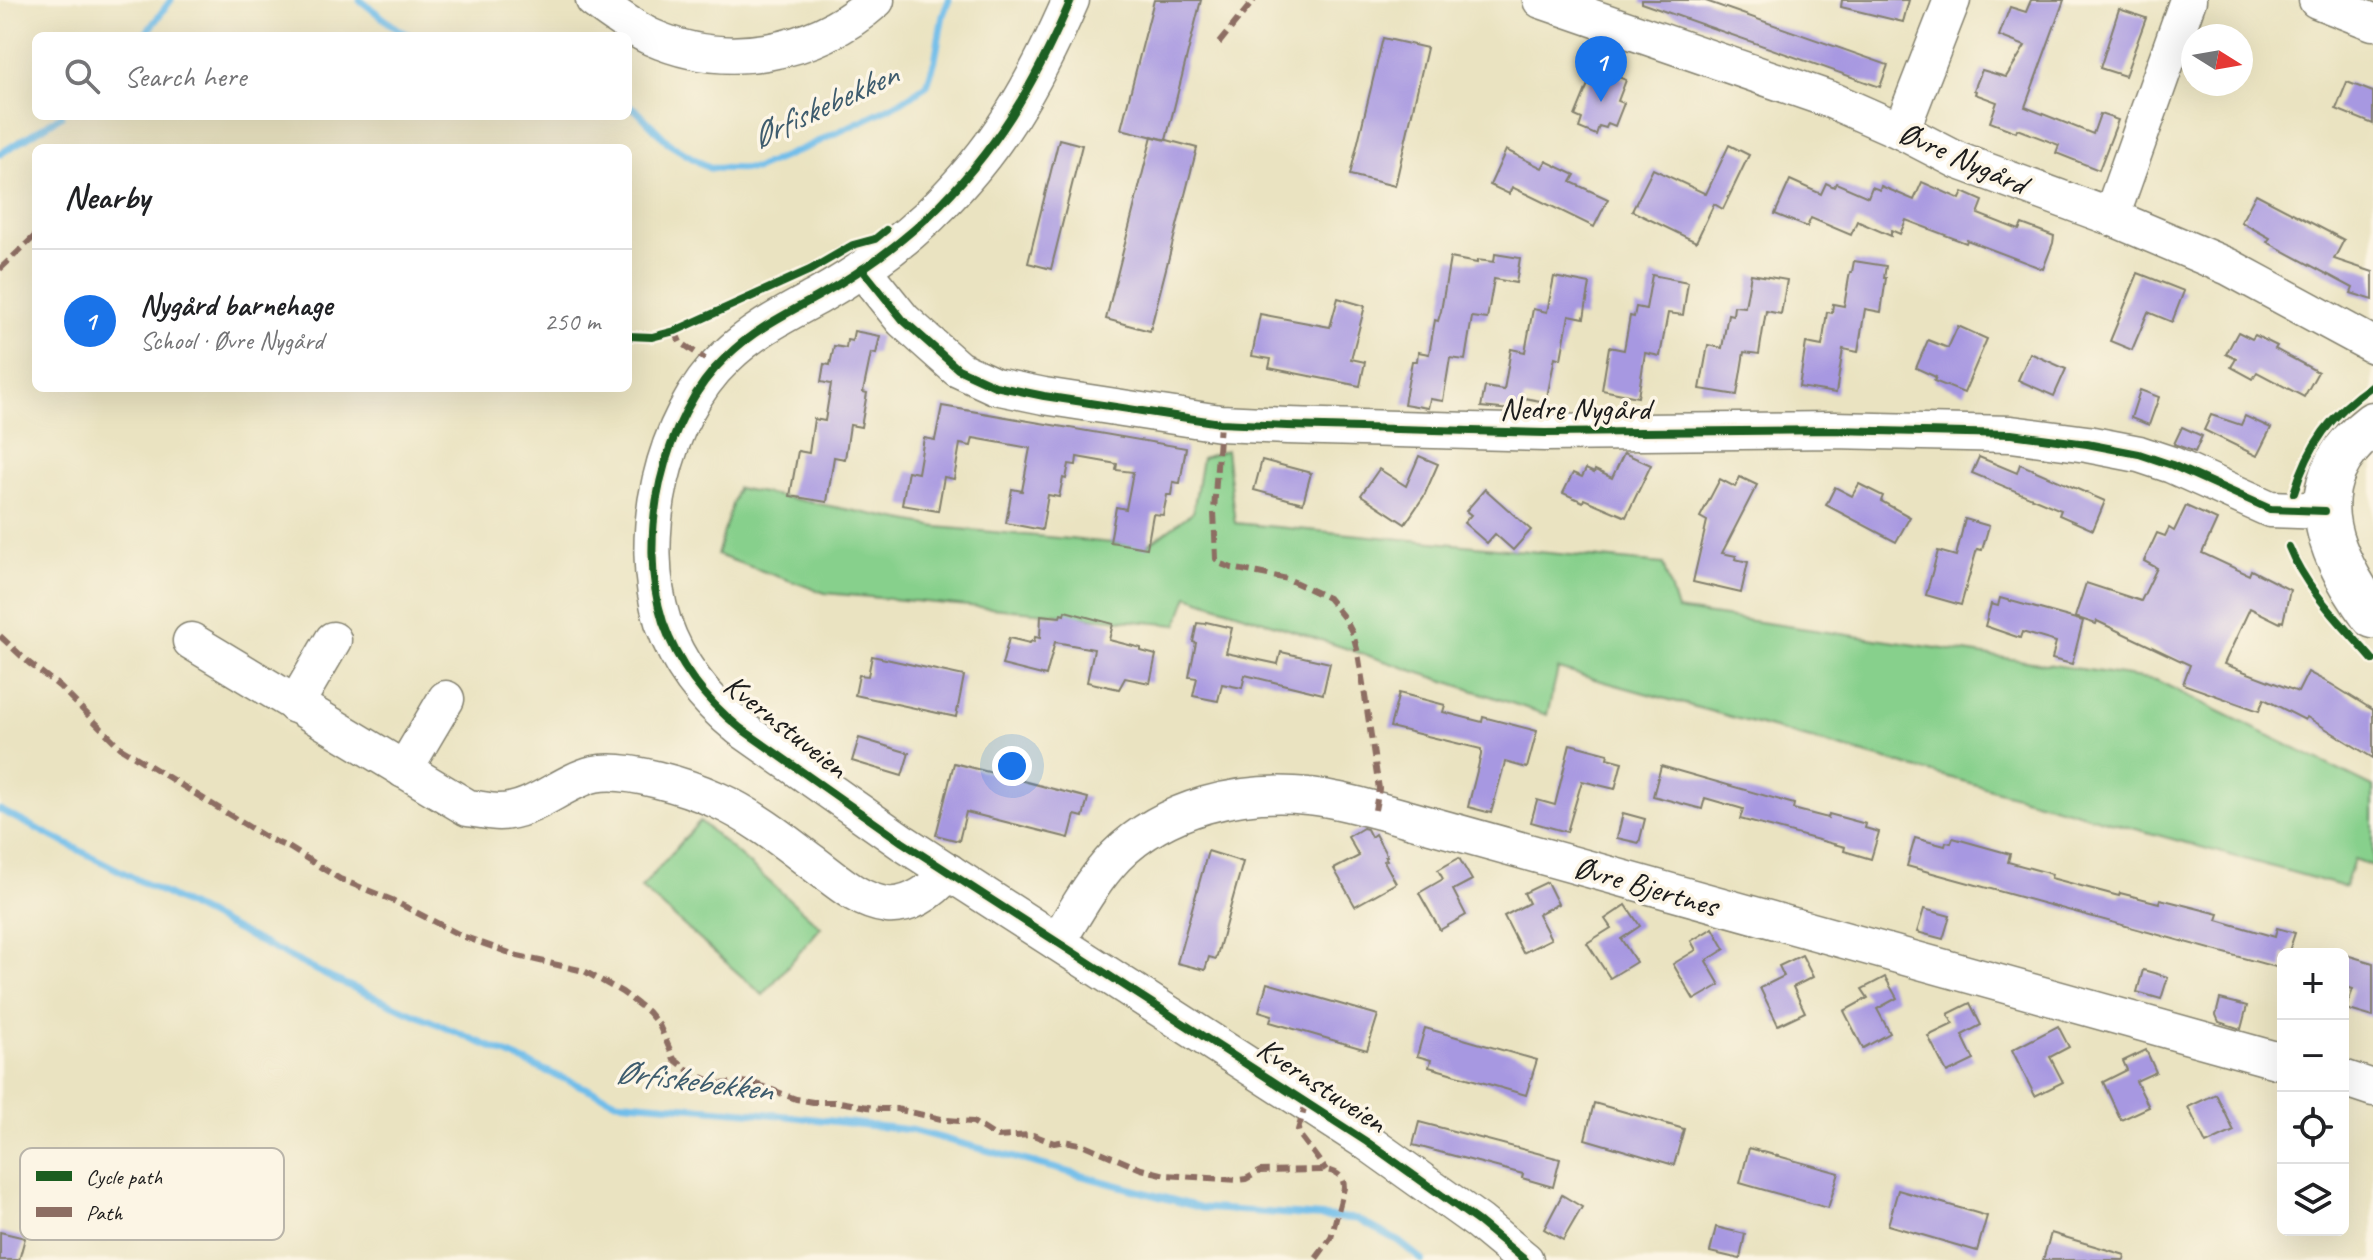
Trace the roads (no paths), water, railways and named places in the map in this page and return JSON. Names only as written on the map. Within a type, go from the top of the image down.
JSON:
[{"type":"main road","points":[[2373,424],[2357,436],[2337,462],[2325,511],[2341,567],[2373,616]]},
{"type":"street","points":[[594,0],[652,37],[704,52],[732,54],[776,52],[797,46],[842,25],[876,0]]},
{"type":"street","name":"Kvernstuveien","points":[[1071,0],[1038,70],[993,146],[971,172],[926,219],[862,269],[741,343],[715,367],[689,403],[671,441],[660,486],[654,577],[663,621],[682,662],[720,712],[949,872],[1367,1142],[1479,1222],[1525,1260]]},
{"type":"street","name":"Øvre Nygård","points":[[1541,0],[1831,100],[1959,161],[2111,217],[2229,267],[2373,345]]},
{"type":"street","points":[[1901,131],[1952,0]]},
{"type":"street","points":[[2111,217],[2188,0]]},
{"type":"street","points":[[2317,0],[2373,22]]},
{"type":"street","name":"Nedre Nygård","points":[[862,269],[903,320],[958,369],[995,386],[1044,396],[1220,423],[1287,426],[1545,433],[1833,430],[2011,434],[2139,454],[2172,465],[2270,509],[2325,511]]},
{"type":"street","points":[[295,705],[333,640]]},
{"type":"street","points":[[191,641],[468,808],[501,812],[532,803],[574,781],[598,773],[660,780],[719,801],[779,837],[852,892],[886,905],[916,899],[935,888],[949,872]]},
{"type":"street","points":[[404,770],[446,699]]},
{"type":"street","name":"Øvre Bjertnes","points":[[1057,942],[1115,857],[1152,829],[1186,812],[1228,799],[1257,795],[1311,796],[1380,811],[2277,1060]]},
{"type":"street","points":[[2349,1080],[2373,1088]]},
{"type":"waterway","name":"Ørfiskebekken","points":[[147,32],[171,0]]},
{"type":"waterway","name":"Ørfiskebekken","points":[[360,0],[404,32]]},
{"type":"waterway","name":"Ørfiskebekken","points":[[632,108],[671,145],[709,168],[755,169],[901,102],[927,85],[949,0]]},
{"type":"waterway","name":"Ørfiskebekken","points":[[0,154],[55,120]]},
{"type":"waterway","name":"Ørfiskebekken","points":[[0,810],[333,979],[616,1101],[911,1130],[1202,1208],[1357,1219],[1398,1241],[1422,1260]]},
{"type":"place","name":"Nygård barnehage","points":[[1601,102]]}]
